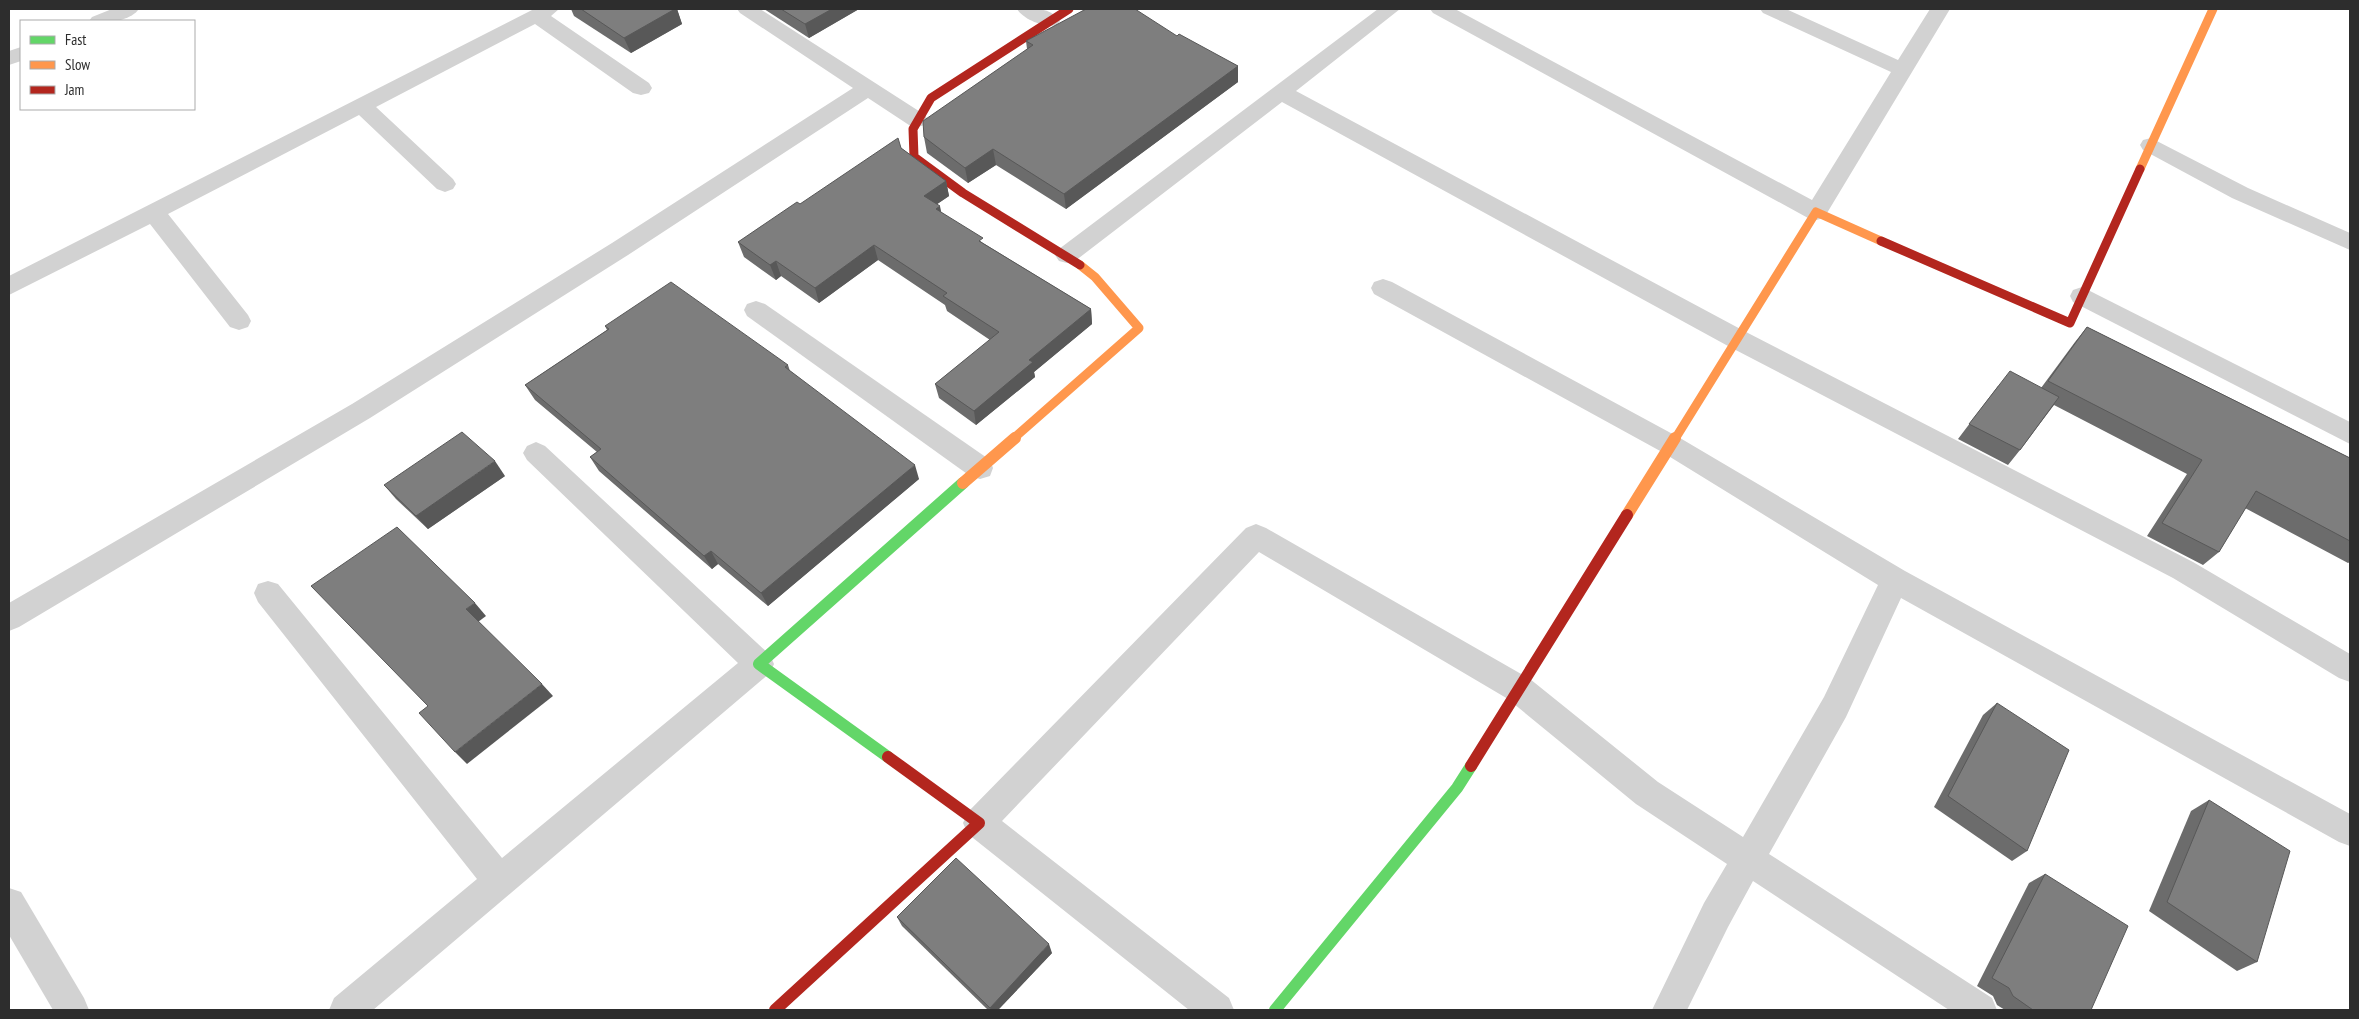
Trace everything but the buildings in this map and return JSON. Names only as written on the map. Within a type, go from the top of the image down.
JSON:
[{"type":"street","points":[[102,20],[129,9]]},
{"type":"street","points":[[747,9],[918,120]]},
{"type":"street","points":[[1027,9],[1050,21]]},
{"type":"street","points":[[346,1010],[759,664],[1138,328],[1095,277],[1067,255],[962,193],[914,157],[912,129],[930,98],[1069,9]]},
{"type":"street","points":[[1067,255],[1390,9]]},
{"type":"street","points":[[1440,9],[1816,212],[2070,323],[2213,9]]},
{"type":"street","points":[[1770,9],[1902,70]]},
{"type":"street","points":[[1275,1010],[1457,788],[1816,212],[1940,9]]},
{"type":"street","points":[[9,286],[542,12],[642,88]]},
{"type":"street","points":[[9,618],[361,411],[620,249],[868,88]]},
{"type":"street","points":[[1281,92],[1737,339],[2183,570],[2350,669]]},
{"type":"street","points":[[361,105],[444,184]]},
{"type":"street","points":[[2151,145],[2240,193],[2350,242]]},
{"type":"street","points":[[152,212],[240,321]]},
{"type":"street","points":[[1383,288],[1671,445],[1895,580],[2350,831]]},
{"type":"street","points":[[2082,296],[2350,434]]},
{"type":"street","points":[[756,310],[980,468]]},
{"type":"street","points":[[536,453],[759,664],[979,823],[1217,1010]]},
{"type":"street","points":[[775,1010],[979,823],[1256,536],[1519,689],[1648,793],[1980,1010]]},
{"type":"street","points":[[1668,1010],[1748,858],[1835,707],[1895,580]]},
{"type":"street","points":[[268,593],[500,881]]},
{"type":"street","points":[[9,904],[72,1010]]},
{"type":"traffic: fast","points":[[888,757],[759,664],[963,483]]},
{"type":"traffic: fast","points":[[1275,1010],[1457,788],[1471,766]]},
{"type":"traffic: slow","points":[[2140,169],[2213,9]]},
{"type":"traffic: slow","points":[[1627,515],[1816,212],[1881,241]]},
{"type":"traffic: slow","points":[[963,483],[1139,328],[1095,277],[1080,265]]},
{"type":"traffic: jam","points":[[1069,9],[931,98],[913,129],[914,157],[963,193],[1067,255],[1080,265]]},
{"type":"traffic: jam","points":[[1881,241],[2070,323],[2140,169]]},
{"type":"traffic: jam","points":[[1471,766],[1627,515]]},
{"type":"traffic: jam","points":[[775,1010],[979,823],[888,757]]}]
